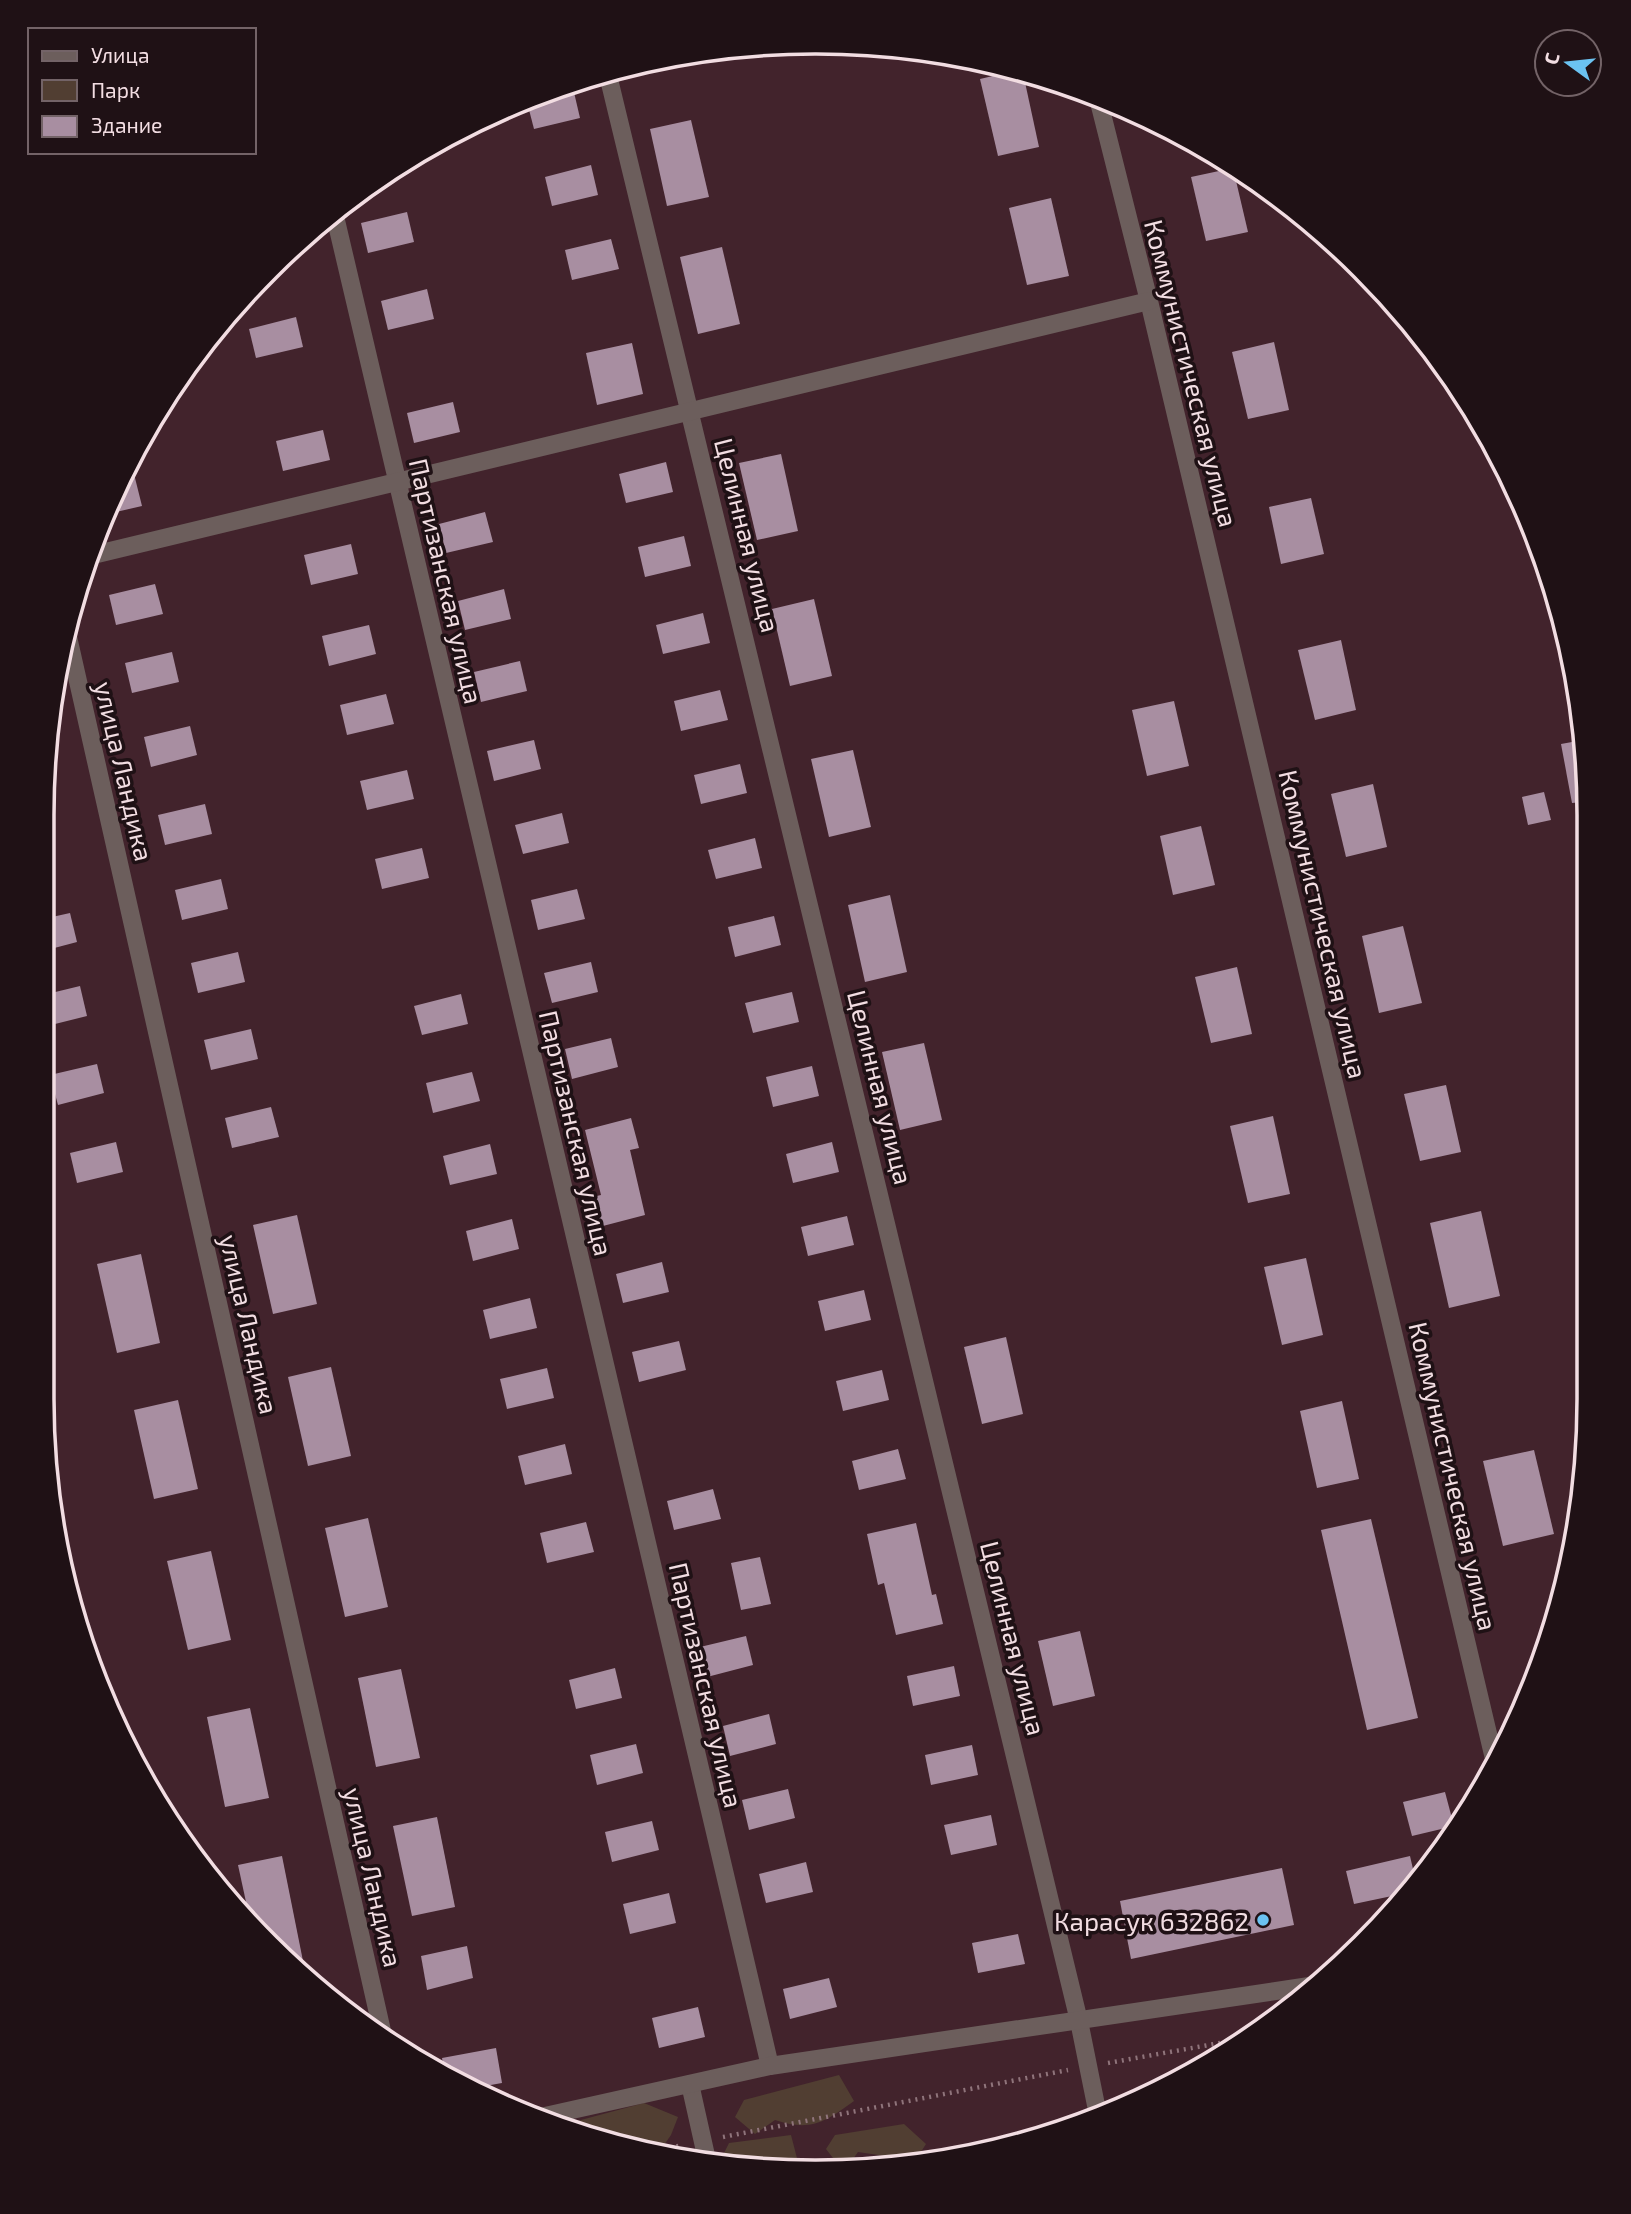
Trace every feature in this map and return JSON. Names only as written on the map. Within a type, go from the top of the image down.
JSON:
[{"type":"street","name":"Целинная улица","points":[[610,83],[1079,2021],[1096,2106]]},
{"type":"street","name":"Коммунистическая улица","points":[[1101,110],[1149,301],[1491,1748]]},
{"type":"street","name":"Партизанская улица","points":[[337,224],[770,2066]]},
{"type":"street","points":[[102,553],[1149,301]]},
{"type":"street","name":"улица Ландика","points":[[72,654],[380,2022]]},
{"type":"street","points":[[556,2114],[770,2066],[1296,1988]]},
{"type":"street","points":[[690,2084],[705,2151]]},
{"type":"path","points":[[676,2146],[1219,2043]]},
{"type":"green space","points":[[839,2075],[854,2101],[817,2123],[798,2125],[775,2120],[755,2134],[735,2117],[744,2100]]},
{"type":"green space","points":[[644,2103],[678,2117],[664,2144],[577,2121]]},
{"type":"green space","points":[[904,2124],[926,2144],[921,2152],[885,2156],[858,2152],[853,2158],[838,2159],[833,2158],[826,2149],[835,2135]]},
{"type":"green space","points":[[791,2135],[797,2159],[724,2154],[729,2143]]},
{"type":"building","points":[[994,76],[1025,84],[1039,147],[998,156],[980,79]]},
{"type":"building","points":[[574,94],[580,118],[534,129],[529,110]]},
{"type":"building","points":[[691,120],[709,197],[667,206],[650,129]]},
{"type":"building","points":[[591,165],[598,195],[552,206],[545,177]]},
{"type":"building","points":[[1219,171],[1236,182],[1248,232],[1206,241],[1191,177]]},
{"type":"building","points":[[1051,198],[1069,276],[1027,285],[1009,208]]},
{"type":"building","points":[[407,212],[414,242],[368,253],[361,223]]},
{"type":"building","points":[[611,239],[619,269],[572,280],[565,250]]},
{"type":"building","points":[[722,247],[740,324],[698,334],[680,257]]},
{"type":"building","points":[[427,289],[434,319],[388,330],[381,301]]},
{"type":"building","points":[[296,317],[303,347],[256,358],[249,329]]},
{"type":"building","points":[[1274,342],[1289,410],[1248,419],[1232,352]]},
{"type":"building","points":[[632,343],[643,394],[597,405],[586,353]]},
{"type":"building","points":[[453,402],[460,432],[414,443],[407,413]]},
{"type":"building","points":[[323,430],[330,460],[283,471],[276,441]]},
{"type":"building","points":[[781,454],[798,531],[757,540],[739,463]]},
{"type":"building","points":[[666,462],[673,492],[626,503],[619,474]]},
{"type":"building","points":[[135,476],[142,506],[118,512]]},
{"type":"building","points":[[1311,498],[1324,554],[1281,564],[1269,507]]},
{"type":"building","points":[[485,512],[493,542],[446,553],[439,524]]},
{"type":"building","points":[[684,536],[691,566],[645,577],[638,547]]},
{"type":"building","points":[[351,544],[358,574],[311,585],[304,555]]},
{"type":"building","points":[[155,584],[163,614],[116,625],[109,595]]},
{"type":"building","points":[[504,589],[511,619],[465,630],[458,601]]},
{"type":"building","points":[[814,599],[832,676],[790,686],[772,609]]},
{"type":"building","points":[[703,613],[710,643],[663,654],[656,625]]},
{"type":"building","points":[[369,625],[376,654],[329,666],[322,636]]},
{"type":"building","points":[[1341,640],[1356,710],[1315,720],[1298,650]]},
{"type":"building","points":[[172,652],[179,682],[132,693],[125,663]]},
{"type":"building","points":[[520,661],[527,691],[481,702],[474,672]]},
{"type":"building","points":[[720,690],[728,720],[681,731],[674,701]]},
{"type":"building","points":[[386,694],[394,724],[347,735],[340,705]]},
{"type":"building","points":[[1174,701],[1189,766],[1147,776],[1132,710]]},
{"type":"building","points":[[190,726],[197,755],[151,767],[144,737]]},
{"type":"building","points":[[534,740],[541,769],[494,781],[487,751]]},
{"type":"building","points":[[1573,742],[1576,803],[1572,803],[1561,744]]},
{"type":"building","points":[[853,750],[871,827],[829,837],[811,759]]},
{"type":"building","points":[[740,764],[747,793],[701,804],[694,775]]},
{"type":"building","points":[[407,770],[414,799],[367,810],[360,781]]},
{"type":"building","points":[[1373,784],[1387,847],[1346,857],[1331,794]]},
{"type":"building","points":[[1544,792],[1551,820],[1528,825],[1522,797]]},
{"type":"building","points":[[205,804],[212,834],[165,845],[158,815]]},
{"type":"building","points":[[562,813],[569,843],[523,854],[515,825]]},
{"type":"building","points":[[1201,826],[1215,885],[1173,895],[1160,836]]},
{"type":"building","points":[[755,838],[762,868],[716,879],[708,850]]},
{"type":"building","points":[[422,848],[429,878],[382,889],[375,859]]},
{"type":"building","points":[[221,879],[228,909],[182,920],[175,890]]},
{"type":"building","points":[[577,889],[585,919],[538,930],[531,900]]},
{"type":"building","points":[[890,895],[907,972],[865,982],[848,905]]},
{"type":"building","points":[[70,913],[77,942],[54,948],[54,917]]},
{"type":"building","points":[[774,916],[781,945],[735,957],[728,927]]},
{"type":"building","points":[[1403,926],[1422,1003],[1379,1013],[1362,936]]},
{"type":"building","points":[[238,952],[245,982],[198,993],[191,963]]},
{"type":"building","points":[[591,962],[598,992],[552,1003],[544,973]]},
{"type":"building","points":[[1237,967],[1252,1034],[1211,1043],[1195,977]]},
{"type":"building","points":[[80,986],[87,1016],[54,1024],[54,992]]},
{"type":"building","points":[[792,992],[799,1022],[753,1033],[745,1003]]},
{"type":"building","points":[[461,994],[468,1024],[422,1035],[414,1006]]},
{"type":"building","points":[[251,1029],[258,1059],[211,1070],[204,1040]]},
{"type":"building","points":[[611,1038],[618,1067],[572,1079],[565,1049]]},
{"type":"building","points":[[924,1043],[942,1120],[900,1130],[882,1052]]},
{"type":"building","points":[[97,1064],[104,1093],[58,1105],[54,1074]]},
{"type":"building","points":[[812,1066],[819,1096],[773,1107],[766,1077]]},
{"type":"building","points":[[472,1072],[480,1101],[433,1113],[426,1083]]},
{"type":"building","points":[[1446,1085],[1461,1152],[1420,1161],[1404,1094]]},
{"type":"building","points":[[271,1107],[279,1137],[232,1148],[225,1118]]},
{"type":"building","points":[[1273,1116],[1290,1194],[1248,1203],[1230,1126]]},
{"type":"building","points":[[631,1118],[639,1148],[630,1150],[645,1215],[599,1227],[592,1197],[601,1195],[585,1130]]},
{"type":"building","points":[[116,1142],[123,1172],[77,1183],[70,1153]]},
{"type":"building","points":[[832,1142],[839,1172],[793,1183],[786,1154]]},
{"type":"building","points":[[490,1144],[497,1174],[450,1185],[443,1156]]},
{"type":"building","points":[[1481,1211],[1500,1296],[1449,1308],[1430,1223]]},
{"type":"building","points":[[297,1215],[317,1304],[273,1314],[253,1225]]},
{"type":"building","points":[[847,1216],[854,1245],[808,1256],[801,1227]]},
{"type":"building","points":[[512,1219],[519,1249],[473,1261],[466,1231]]},
{"type":"building","points":[[141,1254],[160,1343],[117,1353],[97,1264]]},
{"type":"building","points":[[1306,1258],[1323,1335],[1282,1345],[1264,1267]]},
{"type":"building","points":[[662,1262],[669,1292],[623,1303],[616,1274]]},
{"type":"building","points":[[864,1290],[871,1320],[825,1331],[818,1301]]},
{"type":"building","points":[[530,1298],[537,1328],[490,1339],[483,1310]]},
{"type":"building","points":[[1006,1337],[1023,1414],[982,1424],[964,1347]]},
{"type":"building","points":[[679,1341],[686,1370],[639,1382],[632,1352]]},
{"type":"building","points":[[331,1367],[351,1456],[308,1466],[288,1377]]},
{"type":"building","points":[[547,1368],[554,1398],[507,1409],[500,1379]]},
{"type":"building","points":[[882,1370],[889,1400],[843,1411],[836,1381]]},
{"type":"building","points":[[178,1400],[198,1489],[154,1499],[134,1410]]},
{"type":"building","points":[[1342,1401],[1359,1479],[1317,1488],[1300,1411]]},
{"type":"building","points":[[565,1444],[572,1474],[525,1485],[518,1456]]},
{"type":"building","points":[[898,1449],[906,1479],[859,1490],[852,1461]]},
{"type":"building","points":[[1534,1450],[1554,1534],[1503,1546],[1483,1461]]},
{"type":"building","points":[[713,1489],[721,1519],[674,1530],[667,1501]]},
{"type":"building","points":[[368,1518],[388,1607],[345,1617],[325,1528]]},
{"type":"building","points":[[1371,1519],[1418,1718],[1367,1730],[1321,1530]]},
{"type":"building","points":[[586,1522],[594,1552],[547,1563],[540,1533]]},
{"type":"building","points":[[916,1523],[932,1595],[936,1594],[943,1624],[896,1635],[884,1583],[878,1585],[867,1534]]},
{"type":"building","points":[[211,1551],[231,1640],[188,1650],[167,1561]]},
{"type":"building","points":[[760,1557],[771,1604],[741,1610],[731,1563]]},
{"type":"building","points":[[1080,1631],[1095,1696],[1053,1706],[1038,1641]]},
{"type":"building","points":[[746,1636],[753,1665],[707,1677],[700,1647]]},
{"type":"building","points":[[954,1666],[960,1696],[913,1706],[907,1676]]},
{"type":"building","points":[[615,1668],[622,1698],[576,1709],[569,1680]]},
{"type":"building","points":[[401,1669],[420,1758],[376,1767],[358,1678]]},
{"type":"building","points":[[250,1708],[269,1798],[225,1807],[207,1717]]},
{"type":"building","points":[[769,1714],[776,1744],[730,1756],[723,1726]]},
{"type":"building","points":[[636,1744],[643,1773],[597,1785],[590,1755]]},
{"type":"building","points":[[972,1745],[978,1775],[931,1785],[925,1755]]},
{"type":"building","points":[[788,1789],[795,1818],[749,1830],[742,1800]]},
{"type":"building","points":[[1445,1792],[1451,1816],[1443,1829],[1412,1836],[1403,1802]]},
{"type":"building","points":[[991,1815],[997,1845],[951,1855],[944,1825]]},
{"type":"building","points":[[437,1817],[455,1907],[412,1916],[393,1826]]},
{"type":"building","points":[[652,1821],[659,1850],[612,1862],[605,1832]]},
{"type":"building","points":[[282,1856],[303,1961],[246,1904],[238,1865]]},
{"type":"building","points":[[1410,1856],[1413,1869],[1391,1896],[1354,1904],[1346,1871]]},
{"type":"building","points":[[806,1862],[813,1892],[766,1903],[759,1874]]},
{"type":"building","points":[[1282,1868],[1294,1925],[1131,1959],[1120,1901]]},
{"type":"building","points":[[669,1893],[676,1923],[630,1934],[623,1904]]},
{"type":"building","points":[[1018,1934],[1025,1964],[978,1973],[972,1943]]},
{"type":"building","points":[[467,1946],[473,1978],[427,1990],[421,1956]]},
{"type":"building","points":[[829,1978],[837,2007],[790,2019],[783,1989]]},
{"type":"building","points":[[698,2007],[705,2037],[659,2048],[652,2018]]},
{"type":"building","points":[[496,2048],[502,2083],[488,2085],[443,2062],[442,2058]]},
{"type":"place","name":"Карасук 632862","points":[[1263,1920]]}]
